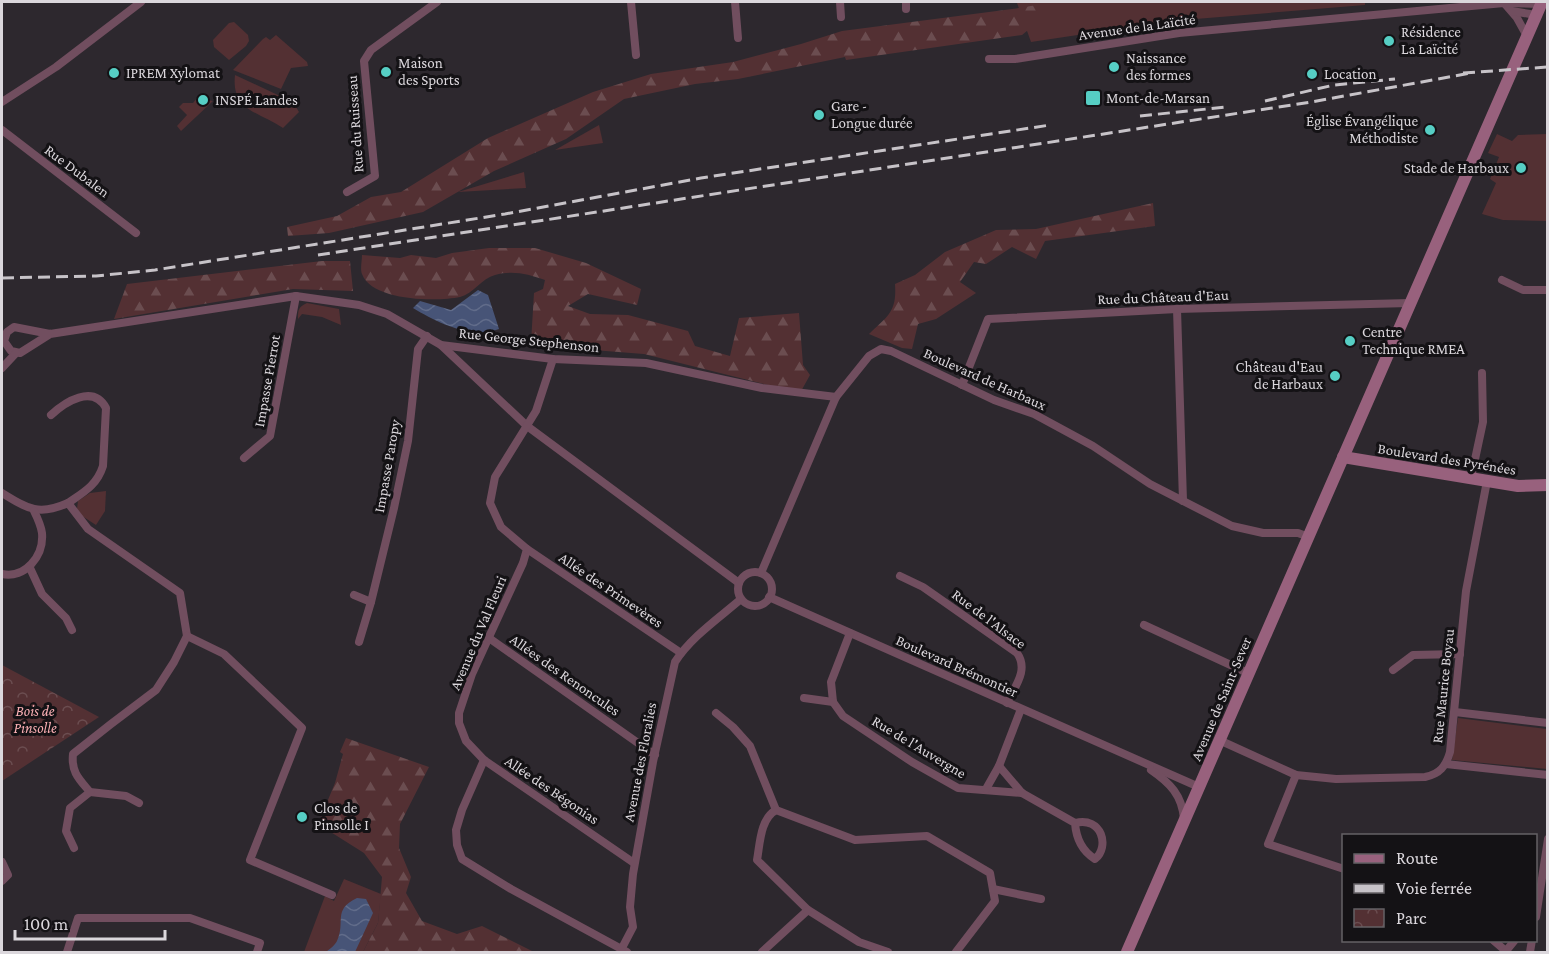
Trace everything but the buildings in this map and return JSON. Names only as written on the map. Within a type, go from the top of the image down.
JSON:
[{"type":"main road","name":"Avenue de Saint-Sever","points":[[1127,952],[1527,36],[1543,9]]},
{"type":"main road","name":"Boulevard des Pyrénées","points":[[1343,457],[1518,486],[1548,484]]},
{"type":"street","points":[[2,102],[56,67],[141,2]]},
{"type":"street","name":"Rue du Ruisseau","points":[[347,192],[375,176],[364,62],[371,50],[437,2]]},
{"type":"street","points":[[631,2],[636,55]]},
{"type":"street","points":[[735,2],[738,38]]},
{"type":"street","points":[[840,2],[841,17]]},
{"type":"street","points":[[1506,2],[1527,36]]},
{"type":"street","name":"Avenue de la Laïcité","points":[[989,59],[1015,59],[1179,33],[1506,2],[1543,9]]},
{"type":"street","points":[[1512,11],[1543,9]]},
{"type":"street","name":"Rue Dubalen","points":[[2,130],[136,233]]},
{"type":"street","points":[[1502,280],[1523,290],[1548,290]]},
{"type":"street","name":"Rue George Stephenson","points":[[26,330],[50,334],[296,296],[360,305],[387,314],[441,345],[553,359],[646,363],[762,388],[836,397]]},
{"type":"street","name":"Impasse Pierrot","points":[[244,458],[270,436],[296,296]]},
{"type":"street","name":"Rue du Château d'Eau","points":[[962,385],[988,319],[1177,309],[1410,303]]},
{"type":"street","points":[[1177,309],[1183,501]]},
{"type":"street","points":[[2,368],[16,353],[24,351],[30,345],[30,336],[19,326],[7,332],[3,342],[16,353]]},
{"type":"street","name":"Rue George Stephenson","points":[[30,345],[50,334]]},
{"type":"street","name":"Impasse Paropy","points":[[359,642],[394,508],[408,441],[417,349],[427,336]]},
{"type":"street","points":[[441,345],[528,426],[739,583]]},
{"type":"street","name":"Boulevard de Harbaux","points":[[760,573],[836,397],[869,356],[881,350],[891,351],[994,400],[1034,414],[1093,446],[1150,484],[1232,526],[1263,533],[1298,533],[1309,537]]},
{"type":"street","points":[[527,549],[501,527],[490,503],[495,477],[536,411],[553,359]]},
{"type":"street","points":[[1471,478],[1483,422],[1482,373]]},
{"type":"street","points":[[2,494],[40,512],[55,509],[88,490],[100,474],[103,466],[106,408],[99,399],[88,395],[63,404],[51,415]]},
{"type":"street","name":"Rue Maurice Boyau","points":[[1219,740],[1296,775],[1336,779],[1425,777],[1437,773],[1446,764],[1455,712],[1466,591],[1487,480]]},
{"type":"street","points":[[68,502],[88,529],[180,592],[187,636],[156,690],[73,754],[72,766],[90,792]]},
{"type":"street","points":[[2,574],[12,575],[30,568],[40,549],[42,532],[34,510]]},
{"type":"street","name":"Avenue du Val Fleuri","points":[[484,760],[466,741],[459,723],[459,713],[472,674],[523,563],[527,549]]},
{"type":"street","name":"Allée des Primevères","points":[[527,549],[681,653]]},
{"type":"street","points":[[30,568],[42,594],[66,618],[72,630]]},
{"type":"street","points":[[750,573],[760,573],[765,576],[771,586],[769,597],[766,602],[756,606],[750,605],[741,599],[739,583],[750,573]]},
{"type":"street","name":"Rue de l'Alsace","points":[[900,576],[923,587],[1017,653],[1022,660],[1023,668],[1007,703]]},
{"type":"street","points":[[354,595],[371,602]]},
{"type":"street","name":"Boulevard Brémontier","points":[[769,597],[1199,787]]},
{"type":"street","name":"Avenue des Floralies","points":[[624,950],[633,927],[630,907],[634,863],[675,662],[681,653],[741,599]]},
{"type":"street","points":[[1144,625],[1248,673]]},
{"type":"street","points":[[804,698],[832,702],[831,682],[850,633]]},
{"type":"street","points":[[187,636],[224,654],[302,728],[250,860],[332,895]]},
{"type":"street","name":"Allées des Renoncules","points":[[489,638],[655,755]]},
{"type":"street","points":[[1393,670],[1413,655],[1460,654]]},
{"type":"street","name":"Rue de l'Auvergne","points":[[832,702],[843,716],[946,782],[968,790],[986,789],[1022,793]]},
{"type":"street","points":[[986,789],[999,766],[1021,709]]},
{"type":"street","points":[[1455,712],[1548,723]]},
{"type":"street","points":[[716,713],[750,746],[776,810],[855,840],[927,836],[990,873],[995,901],[956,952]]},
{"type":"street","name":"Boulevard Brémontier","points":[[1133,758],[1177,792],[1182,801],[1184,822]]},
{"type":"street","points":[[484,760],[462,810],[456,830],[457,845],[462,859],[511,889],[624,950]]},
{"type":"street","name":"Allée des Bégonias","points":[[484,760],[634,863]]},
{"type":"street","points":[[1446,764],[1548,775]]},
{"type":"street","points":[[999,766],[1022,793],[1075,823]]},
{"type":"street","points":[[1296,775],[1268,844],[1342,868]]},
{"type":"street","points":[[74,848],[66,831],[70,808],[90,792],[126,796],[139,803]]},
{"type":"street","points":[[776,810],[771,813],[762,830],[758,860],[808,910],[859,942],[888,952]]},
{"type":"street","points":[[1537,910],[1548,838]]},
{"type":"street","points":[[2,862],[8,874],[2,881]]},
{"type":"street","points":[[993,889],[1041,899]]},
{"type":"street","points":[[762,952],[808,910]]},
{"type":"street","points":[[68,952],[78,918],[190,918],[260,943],[257,952]]},
{"type":"street","points":[[1495,942],[1507,952]]},
{"type":"green space","points":[[1062,2],[1022,35],[846,60],[845,57],[624,99],[566,139],[494,171],[423,212],[329,233],[288,236],[287,227],[337,216],[371,197],[401,192],[488,138],[593,92],[651,74],[733,62],[842,31]]},
{"type":"green space","points":[[1365,2],[1365,5],[1171,21],[1031,42],[1017,3]]},
{"type":"green space","points":[[234,22],[248,35],[249,41],[229,60],[214,47],[213,40],[229,23]]},
{"type":"green space","points":[[276,35],[307,62],[308,66],[291,68],[281,89],[233,70],[263,39],[266,37],[270,40]]},
{"type":"green space","points":[[235,75],[280,96],[287,96],[287,102],[293,102],[299,112],[283,128],[257,114],[242,103],[238,96]]},
{"type":"green space","points":[[197,98],[213,101],[181,131],[177,126],[187,115],[179,107],[183,103],[193,103]]},
{"type":"green space","points":[[599,125],[603,143],[555,150]]},
{"type":"green space","name":"Stade de Harbaux","points":[[1497,134],[1512,141],[1518,135],[1547,134],[1547,221],[1503,220],[1482,214],[1496,183],[1490,179],[1499,157],[1488,153]]},
{"type":"green space","points":[[524,172],[526,188],[458,192]]},
{"type":"green space","points":[[1153,203],[1155,226],[1045,241],[1036,259],[1012,247],[986,264],[974,262],[960,282],[976,293],[936,319],[918,324],[912,349],[902,348],[869,334],[890,313],[893,307],[895,284],[915,275],[945,252],[996,230],[1036,229]]},
{"type":"green space","points":[[489,248],[535,248],[586,263],[641,289],[637,305],[588,294],[568,306],[590,314],[628,315],[688,331],[695,346],[730,356],[739,318],[799,313],[803,365],[810,375],[800,393],[644,354],[542,346],[531,343],[534,293],[543,289],[545,280],[526,274],[495,275],[460,297],[421,299],[406,298],[378,290],[368,283],[361,272],[362,255],[400,258],[411,255],[436,258],[452,253]]},
{"type":"green space","points":[[322,261],[350,261],[353,291],[293,289],[114,319],[127,284]]},
{"type":"green space","points":[[307,303],[339,309],[341,325],[322,317],[302,314],[298,319],[299,309]]},
{"type":"green space","points":[[106,491],[105,511],[96,525],[82,516],[77,509],[78,501],[90,493]]},
{"type":"green space","name":"Bois de Pinsolle","points":[[2,665],[99,717],[2,781]]},
{"type":"green space","points":[[1458,718],[1547,729],[1547,769],[1452,760]]},
{"type":"green space","points":[[346,738],[429,767],[400,824],[399,848],[411,877],[406,893],[422,921],[457,934],[482,926],[534,952],[363,952],[378,923],[382,877],[364,853],[318,824],[335,783],[343,754],[340,752]]},
{"type":"green space","points":[[344,879],[381,894],[378,923],[363,952],[304,952],[325,896],[334,901]]},
{"type":"water","points":[[478,290],[488,295],[499,329],[488,332],[466,331],[444,324],[413,308],[420,301],[451,310]]},
{"type":"water","points":[[357,898],[366,899],[373,913],[355,952],[326,952],[337,941],[342,912],[349,903]]},
{"type":"railway","points":[[1463,73],[1548,67]]},
{"type":"railway","points":[[318,255],[1311,102],[1471,73]]},
{"type":"railway","points":[[1265,101],[1334,85],[1395,79]]},
{"type":"railway","points":[[1140,116],[1226,107]]},
{"type":"railway","points":[[2,278],[96,276],[155,270],[505,214],[701,178],[1050,125]]},
{"type":"place","name":"Résidence La Laïcité","points":[[1389,41]]},
{"type":"place","name":"Naissance des formes","points":[[1114,67]]},
{"type":"place","name":"Maison des Sports","points":[[386,72]]},
{"type":"place","name":"IPREM Xylomat","points":[[114,73]]},
{"type":"place","name":"Location","points":[[1312,74]]},
{"type":"place","name":"Mont-de-Marsan","points":[[1093,98]]},
{"type":"place","name":"INSPÉ Landes","points":[[203,100]]},
{"type":"place","name":"Gare - Longue durée","points":[[819,115]]},
{"type":"place","name":"Église Évangélique Méthodiste","points":[[1430,130]]},
{"type":"place","name":"Stade de Harbaux","points":[[1521,168]]},
{"type":"place","name":"Centre Technique RMEA","points":[[1350,341]]},
{"type":"place","name":"Château d'Eau de Harbaux","points":[[1335,376]]},
{"type":"place","name":"Clos de Pinsolle I","points":[[302,817]]}]
